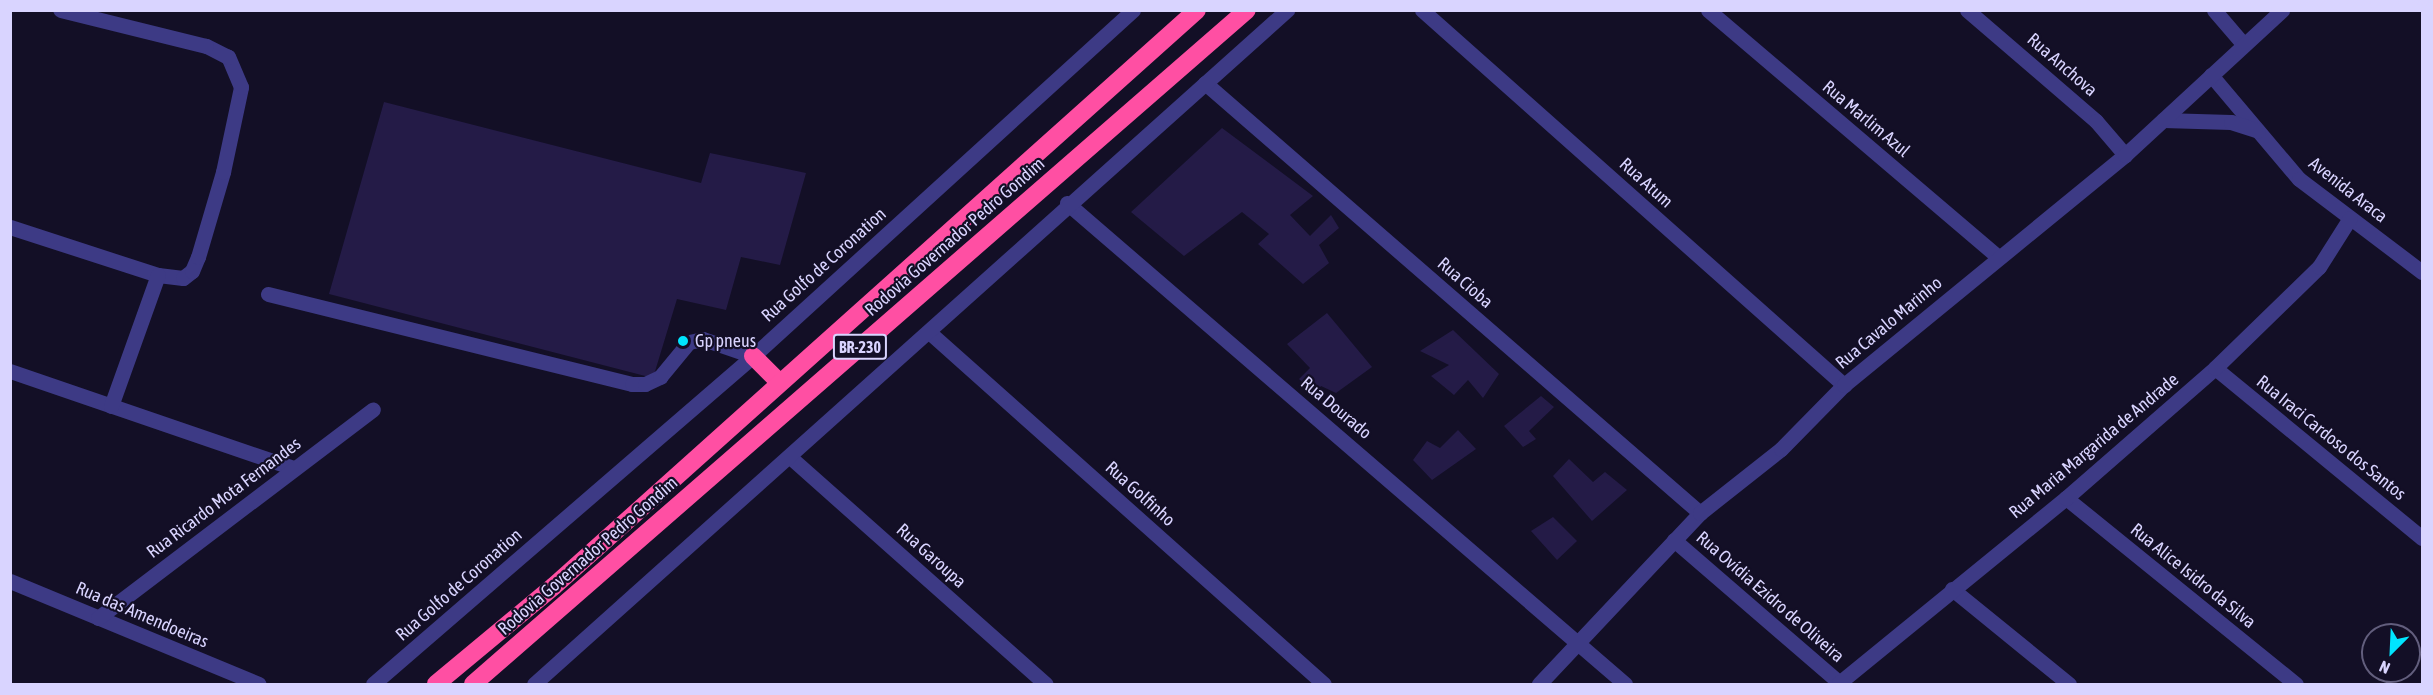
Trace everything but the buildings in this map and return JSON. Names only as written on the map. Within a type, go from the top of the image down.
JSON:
[{"type":"highway","name":"Rodovia Governador Pedro Gondim","points":[[436,684],[554,586],[779,382],[1197,10]]},
{"type":"highway","name":"Rodovia Governador Pedro Gondim","points":[[473,684],[1247,10]]},
{"type":"highway","points":[[753,356],[779,382]]},
{"type":"street","points":[[10,227],[172,279],[192,272],[213,211],[241,87],[233,65],[219,50],[60,10]]},
{"type":"street","name":"Rua Golfo de Coronation","points":[[373,684],[753,356],[1133,10]]},
{"type":"street","points":[[534,684],[929,332],[1067,203],[1287,10]]},
{"type":"street","name":"Rua Atum","points":[[1422,10],[1844,385]]},
{"type":"street","name":"Rua Marlim Azul","points":[[1708,10],[1998,257]]},
{"type":"street","name":"Rua Anchova","points":[[1967,10],[2088,113],[2125,155]]},
{"type":"street","points":[[2214,10],[2244,45]]},
{"type":"street","name":"Rua Cavalo Marinho","points":[[1539,684],[1700,513],[1781,449],[1844,385],[2125,155],[2282,10]]},
{"type":"street","name":"Avenida Araca","points":[[2211,75],[2299,179],[2422,272]]},
{"type":"street","name":"Rua Cioba","points":[[1205,83],[1700,513]]},
{"type":"street","points":[[2163,120],[2231,122],[2261,132]]},
{"type":"street","name":"Rua Dourado","points":[[1067,203],[1625,684]]},
{"type":"street","name":"Rua Maria Margarida de Andrade","points":[[1840,684],[1952,589],[2066,498],[2215,369],[2319,267],[2350,218]]},
{"type":"street","points":[[111,406],[158,275]]},
{"type":"street","points":[[268,294],[632,384],[645,384],[660,377],[689,342],[703,339],[753,356]]},
{"type":"street","name":"Rua Golfinho","points":[[929,332],[1324,684]]},
{"type":"street","name":"Rua Iraci Cardoso dos Santos","points":[[2215,369],[2422,538]]},
{"type":"street","points":[[10,371],[294,468]]},
{"type":"street","name":"Rua Ricardo Mota Fernandes","points":[[98,618],[374,409]]},
{"type":"street","name":"Rua Garoupa","points":[[789,457],[1046,684]]},
{"type":"street","name":"Rua Alice Isidro da Silva","points":[[2066,498],[2296,684]]},
{"type":"street","name":"Rua Ovídia Ezidro de Oliveira","points":[[1674,540],[1840,684]]},
{"type":"street","name":"Rua das Amendoeiras","points":[[10,581],[259,684]]},
{"type":"street","points":[[1952,589],[2069,684]]},
{"type":"place","name":"Gp pneus","points":[[683,341]]}]
